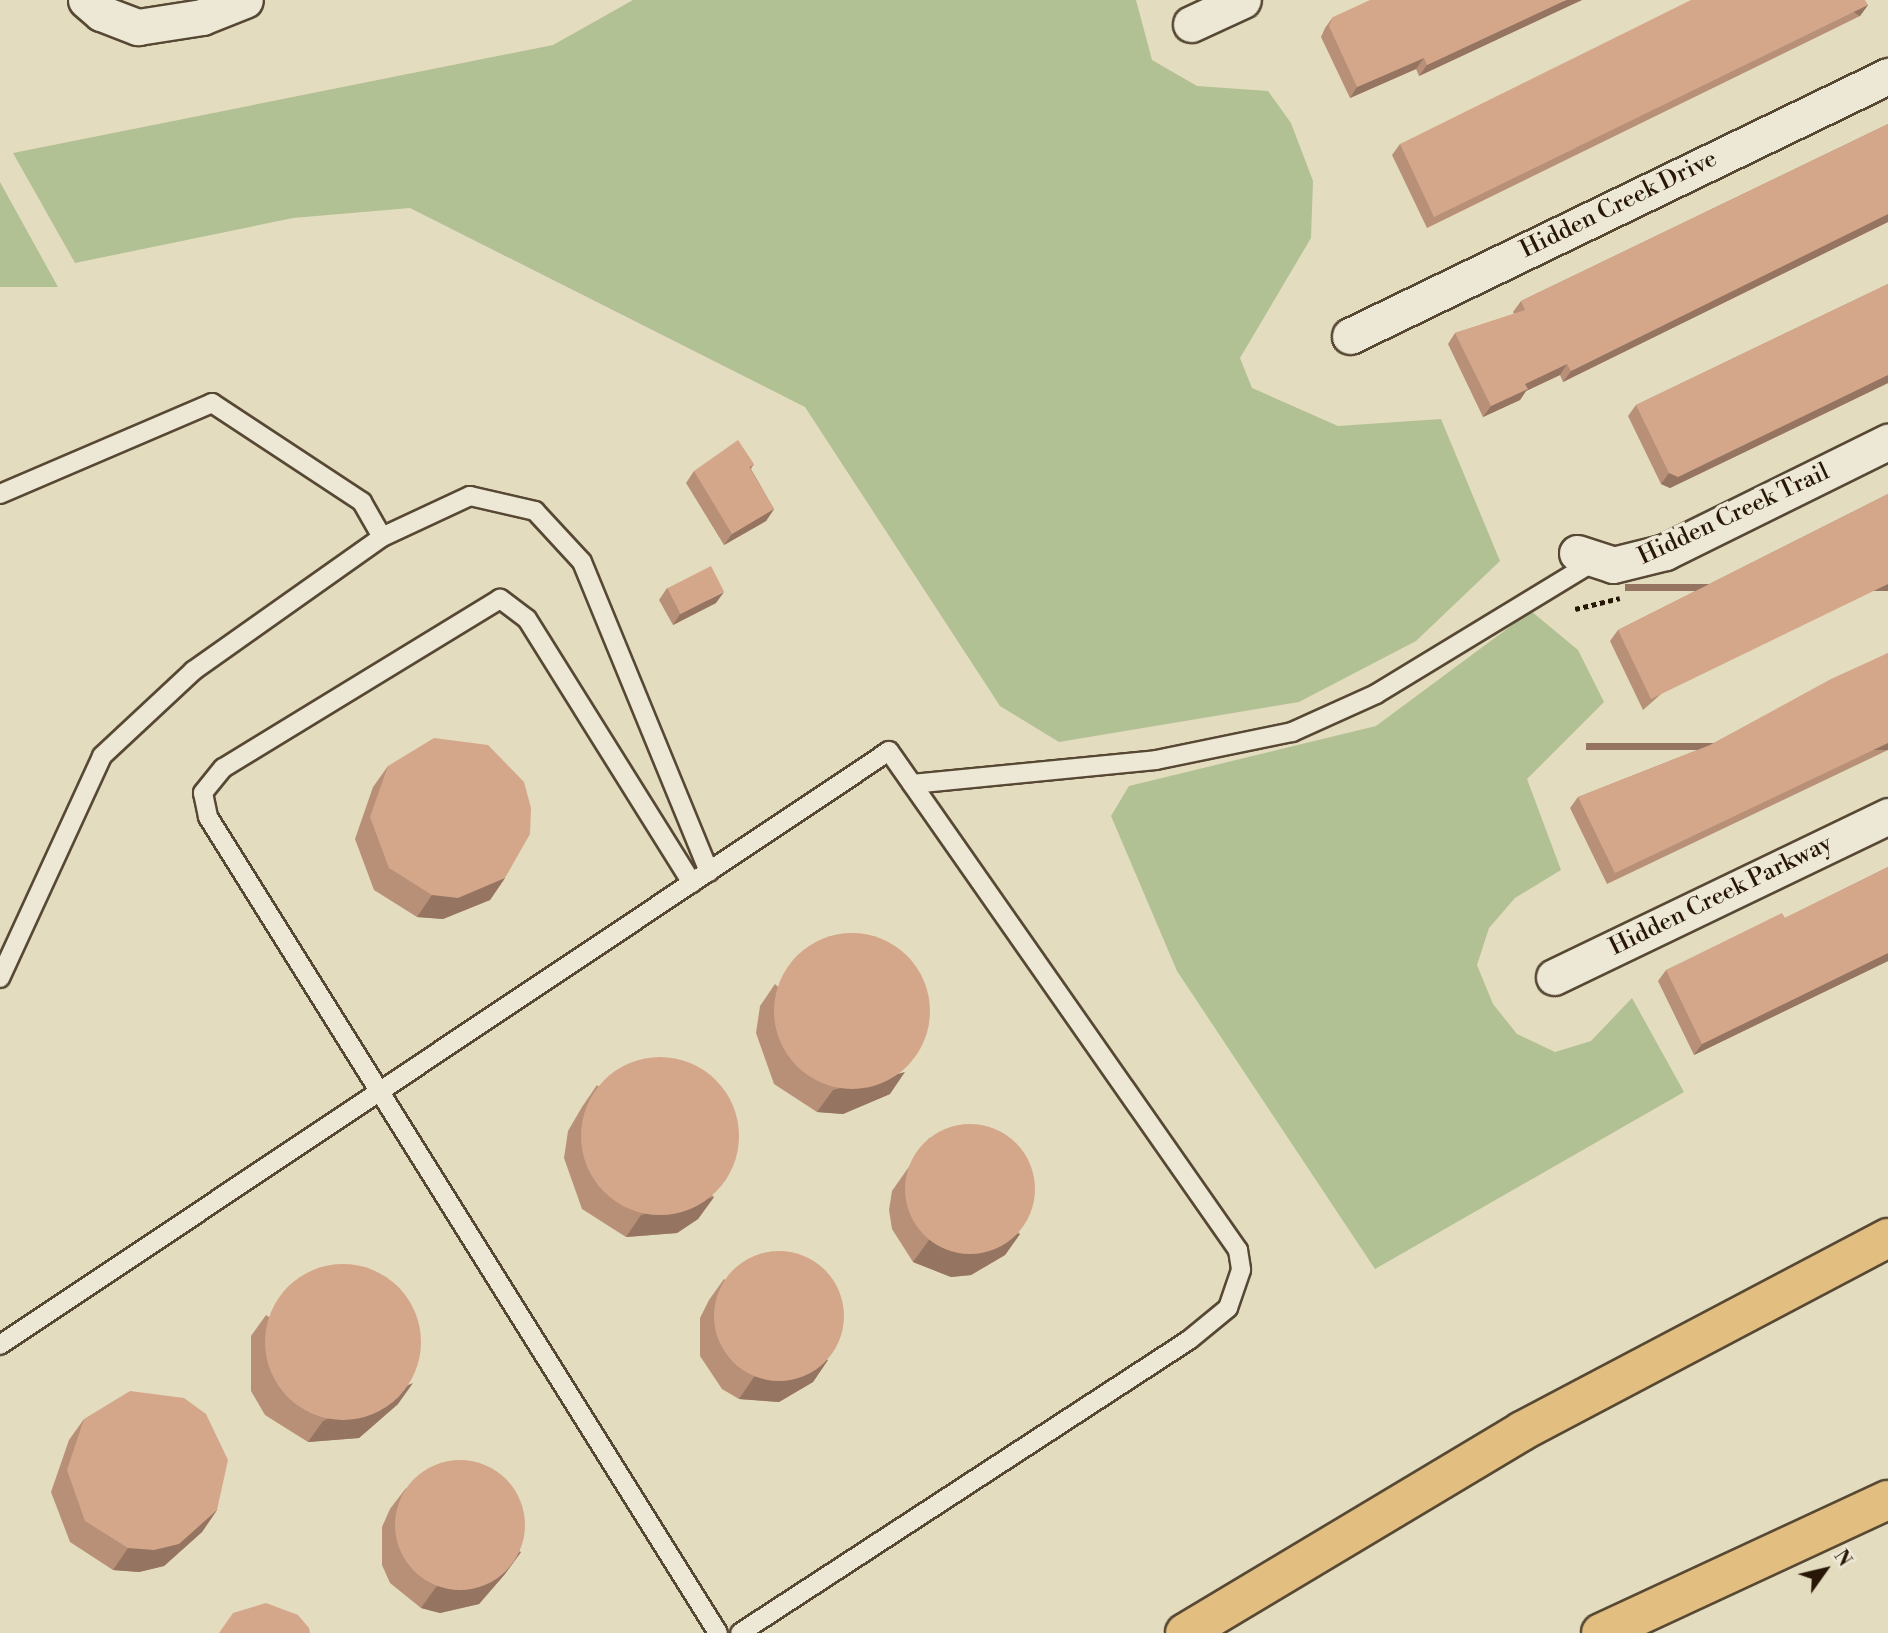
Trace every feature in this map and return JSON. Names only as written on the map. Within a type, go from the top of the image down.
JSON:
[{"type":"highway","points":[[1185,1633],[1522,1431],[1888,1238]]},
{"type":"highway","points":[[1601,1633],[1888,1500]]},
{"type":"street","points":[[86,0],[101,13],[138,27],[202,17],[245,0]]},
{"type":"street","points":[[1191,24],[1243,0]]},
{"type":"street","name":"Hidden Creek Drive","points":[[1350,336],[1888,76]]},
{"type":"street","name":"Hidden Creek Trail","points":[[1585,557],[1632,562],[1665,552],[1888,442]]},
{"type":"street","name":"Hidden Creek Parkway","points":[[1554,977],[1888,816]]},
{"type":"lane","points":[[0,494],[212,403],[362,502],[382,537]]},
{"type":"lane","points":[[0,978],[102,756],[193,671],[382,537],[470,496],[535,511],[582,562],[709,872]]},
{"type":"lane","points":[[912,784],[1156,760],[1292,732],[1376,694],[1585,557]]},
{"type":"lane","points":[[692,883],[527,619],[500,599],[223,768],[203,793],[208,817],[718,1633]]},
{"type":"lane","points":[[0,1345],[889,751],[1238,1250],[1241,1270],[1228,1308],[1189,1340],[740,1633]]},
{"type":"green space","points":[[633,0],[1136,0],[1152,60],[1197,86],[1268,91],[1291,123],[1313,181],[1311,238],[1240,358],[1252,388],[1338,426],[1441,419],[1500,561],[1416,641],[1299,702],[1059,742],[1000,706],[805,407],[410,208],[293,218],[75,263],[13,153],[553,45]]},
{"type":"green space","points":[[0,182],[58,287],[0,287]]},
{"type":"green space","points":[[1531,611],[1578,650],[1604,702],[1527,779],[1561,870],[1515,898],[1489,928],[1477,965],[1493,1004],[1517,1034],[1555,1052],[1591,1041],[1632,998],[1684,1092],[1375,1269],[1177,971],[1111,816],[1129,786],[1376,726]]},
{"type":"building","points":[[1370,0],[1566,0],[1427,65],[1424,58],[1357,87],[1329,26],[1333,17]]},
{"type":"building","points":[[1691,0],[1865,0],[1868,5],[1434,217],[1400,144]]},
{"type":"building","points":[[1888,124],[1888,214],[1571,371],[1567,364],[1525,384],[1528,389],[1491,406],[1455,333],[1525,310],[1521,301]]},
{"type":"building","points":[[1888,284],[1888,375],[1678,477],[1669,473],[1636,405]]},
{"type":"building","points":[[738,440],[754,464],[749,467],[774,509],[732,534],[694,471]]},
{"type":"building","points":[[1888,494],[1888,584],[1651,699],[1618,630]]},
{"type":"building","points":[[711,566],[724,592],[681,614],[667,588]]},
{"type":"building","points":[[1888,653],[1888,743],[1615,873],[1578,797],[1710,745],[1831,679]]},
{"type":"building","points":[[434,738],[488,745],[524,782],[531,808],[530,834],[505,878],[458,898],[432,895],[389,868],[370,817],[388,766]]},
{"type":"building","points":[[1888,867],[1888,953],[1702,1044],[1666,970],[1782,913],[1785,918]]},
{"type":"building","points":[[852,933],[882,939],[907,956],[924,981],[930,1011],[924,1041],[907,1066],[882,1083],[852,1089],[822,1083],[797,1066],[780,1041],[774,1011],[780,981],[797,956],[822,939]]},
{"type":"building","points":[[660,1057],[690,1063],[716,1080],[733,1106],[739,1136],[733,1166],[716,1192],[690,1209],[660,1215],[630,1209],[604,1192],[587,1166],[581,1136],[587,1106],[604,1080],[630,1063]]},
{"type":"building","points":[[970,1124],[995,1129],[1016,1143],[1030,1164],[1035,1189],[1030,1214],[1016,1235],[995,1249],[970,1254],[945,1249],[924,1235],[910,1214],[905,1189],[910,1164],[924,1143],[945,1129]]},
{"type":"building","points":[[779,1251],[804,1256],[825,1270],[839,1291],[844,1316],[839,1341],[825,1362],[804,1376],[779,1381],[754,1376],[733,1362],[719,1341],[714,1316],[719,1291],[733,1270],[754,1256]]},
{"type":"building","points":[[343,1264],[373,1270],[398,1287],[415,1312],[421,1342],[415,1372],[398,1397],[373,1414],[343,1420],[313,1414],[288,1397],[271,1372],[265,1342],[271,1312],[288,1287],[313,1270]]},
{"type":"building","points":[[130,1391],[184,1398],[206,1414],[228,1460],[217,1510],[179,1544],[154,1550],[128,1548],[85,1521],[67,1470],[84,1419]]},
{"type":"building","points":[[460,1460],[485,1465],[506,1479],[520,1500],[525,1525],[520,1550],[506,1571],[485,1585],[460,1590],[435,1585],[414,1571],[400,1550],[395,1525],[400,1500],[414,1479],[435,1465]]},
{"type":"building","points":[[266,1603],[298,1615],[310,1633],[219,1633],[233,1613]]}]
